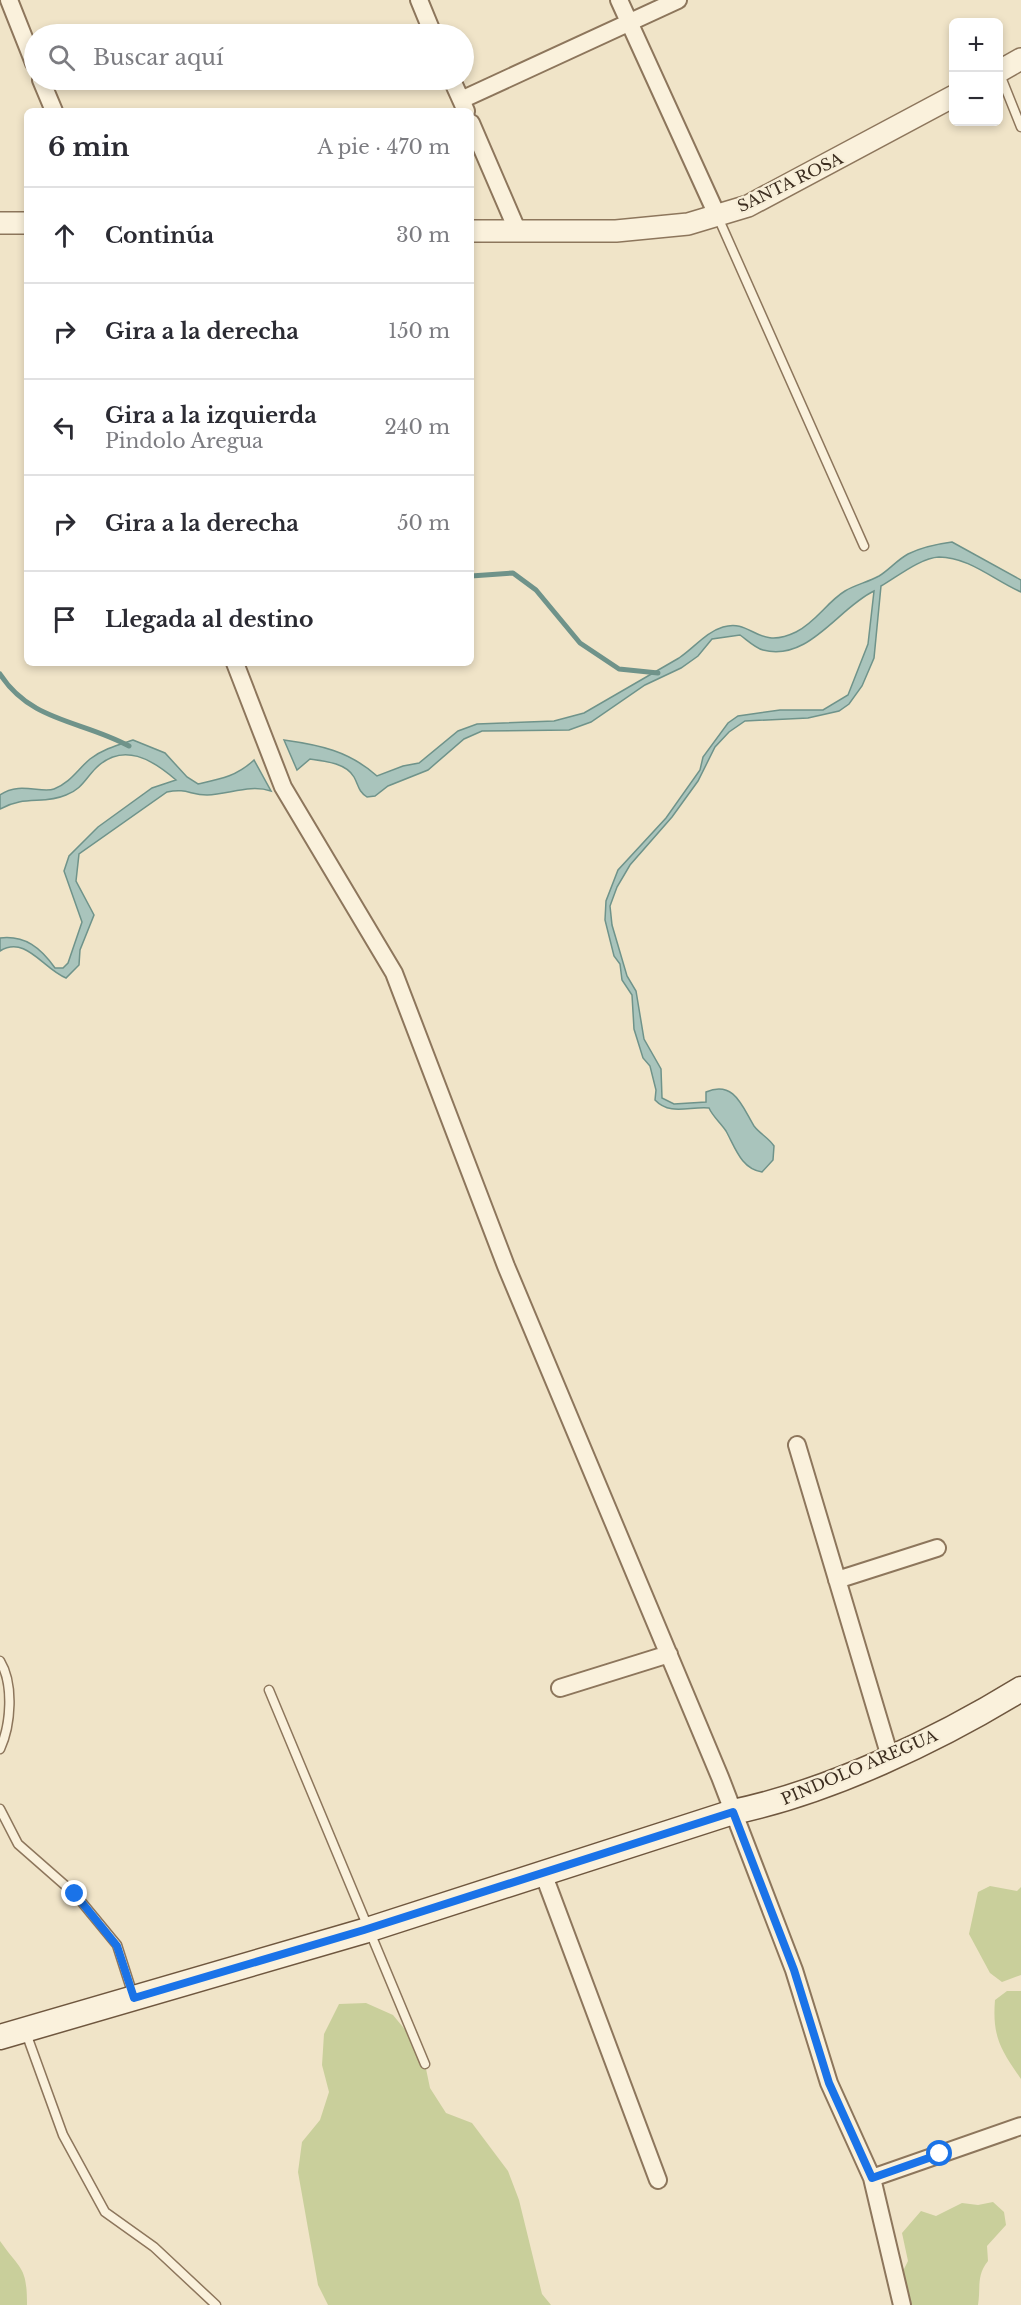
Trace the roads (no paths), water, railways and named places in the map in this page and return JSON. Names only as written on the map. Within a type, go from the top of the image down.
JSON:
[{"type":"main road","name":"PINDOLO AREGUA","points":[[0,2037],[368,1929],[733,1812],[767,1805],[890,1757],[975,1717],[1021,1689]]},
{"type":"street","points":[[9,0],[24,38]]},
{"type":"street","points":[[419,0],[430,24]]},
{"type":"street","points":[[619,0],[717,215]]},
{"type":"street","points":[[456,90],[463,105],[678,0]]},
{"type":"street","points":[[1003,69],[1021,59]]},
{"type":"street","points":[[45,90],[53,108]]},
{"type":"street","name":"SANTA ROSA","points":[[474,231],[616,231],[688,224],[748,206],[949,99]]},
{"type":"street","points":[[474,130],[518,232]]},
{"type":"street","points":[[0,223],[24,224]]},
{"type":"street","points":[[236,666],[283,787],[394,973],[506,1266],[669,1654],[794,1970],[829,2083],[872,2178],[902,2305]]},
{"type":"street","points":[[797,1445],[890,1757]]},
{"type":"street","points":[[837,1580],[937,1548]]},
{"type":"street","points":[[560,1688],[669,1654]]},
{"type":"street","points":[[543,1873],[658,2180]]},
{"type":"street","points":[[872,2178],[1021,2126]]},
{"type":"lane","points":[[999,72],[1021,127]]},
{"type":"lane","points":[[717,215],[864,546]]},
{"type":"lane","points":[[0,1661],[5,1670],[8,1703],[8,1732],[0,1749]]},
{"type":"lane","points":[[269,1690],[424,2064]]},
{"type":"lane","points":[[0,1809],[18,1844],[75,1894],[117,1946],[134,1998]]},
{"type":"lane","points":[[25,2030],[63,2135],[105,2212],[154,2247],[216,2305]]},
{"type":"water","points":[[952,542],[1021,580],[1021,592],[971,565],[939,557],[917,564],[881,586],[874,658],[862,686],[849,704],[839,711],[808,718],[745,721],[729,732],[715,747],[698,781],[672,817],[630,865],[617,887],[610,906],[612,925],[627,976],[636,991],[644,1039],[661,1069],[662,1098],[674,1104],[706,1102],[706,1092],[724,1089],[730,1092],[741,1103],[754,1126],[774,1146],[773,1160],[762,1172],[749,1167],[744,1162],[709,1108],[667,1108],[655,1100],[656,1090],[650,1066],[643,1058],[634,1029],[632,995],[622,980],[620,964],[614,956],[605,920],[606,901],[618,870],[666,818],[700,770],[703,757],[728,723],[738,716],[780,710],[823,710],[848,695],[868,644],[874,591],[809,641],[795,648],[780,652],[763,650],[740,635],[712,639],[698,656],[681,668],[645,685],[591,722],[569,730],[482,731],[464,739],[428,770],[388,786],[375,796],[364,795],[350,772],[334,764],[310,759],[297,770],[284,740],[334,750],[366,767],[377,776],[403,766],[419,763],[458,731],[477,724],[554,721],[584,713],[679,658],[717,629],[733,625],[772,638],[796,632],[810,623],[845,591],[879,576],[908,554],[930,546]]},
{"type":"water","points":[[133,740],[165,753],[187,777],[198,784],[235,773],[254,760],[271,791],[248,789],[207,795],[179,791],[167,792],[79,854],[76,881],[94,915],[80,950],[79,965],[66,978],[26,950],[9,947],[0,951],[0,938],[25,941],[44,954],[55,968],[63,968],[68,963],[82,922],[64,871],[69,856],[98,827],[152,788],[176,780],[148,760],[127,755],[106,760],[76,790],[58,798],[18,802],[0,809],[0,795],[22,788],[54,789],[95,756]]},
{"type":"waterway","points":[[474,576],[513,573],[536,590],[580,643],[619,669],[658,673]]},
{"type":"waterway","points":[[0,674],[12,690],[26,702],[42,711],[129,746]]}]
